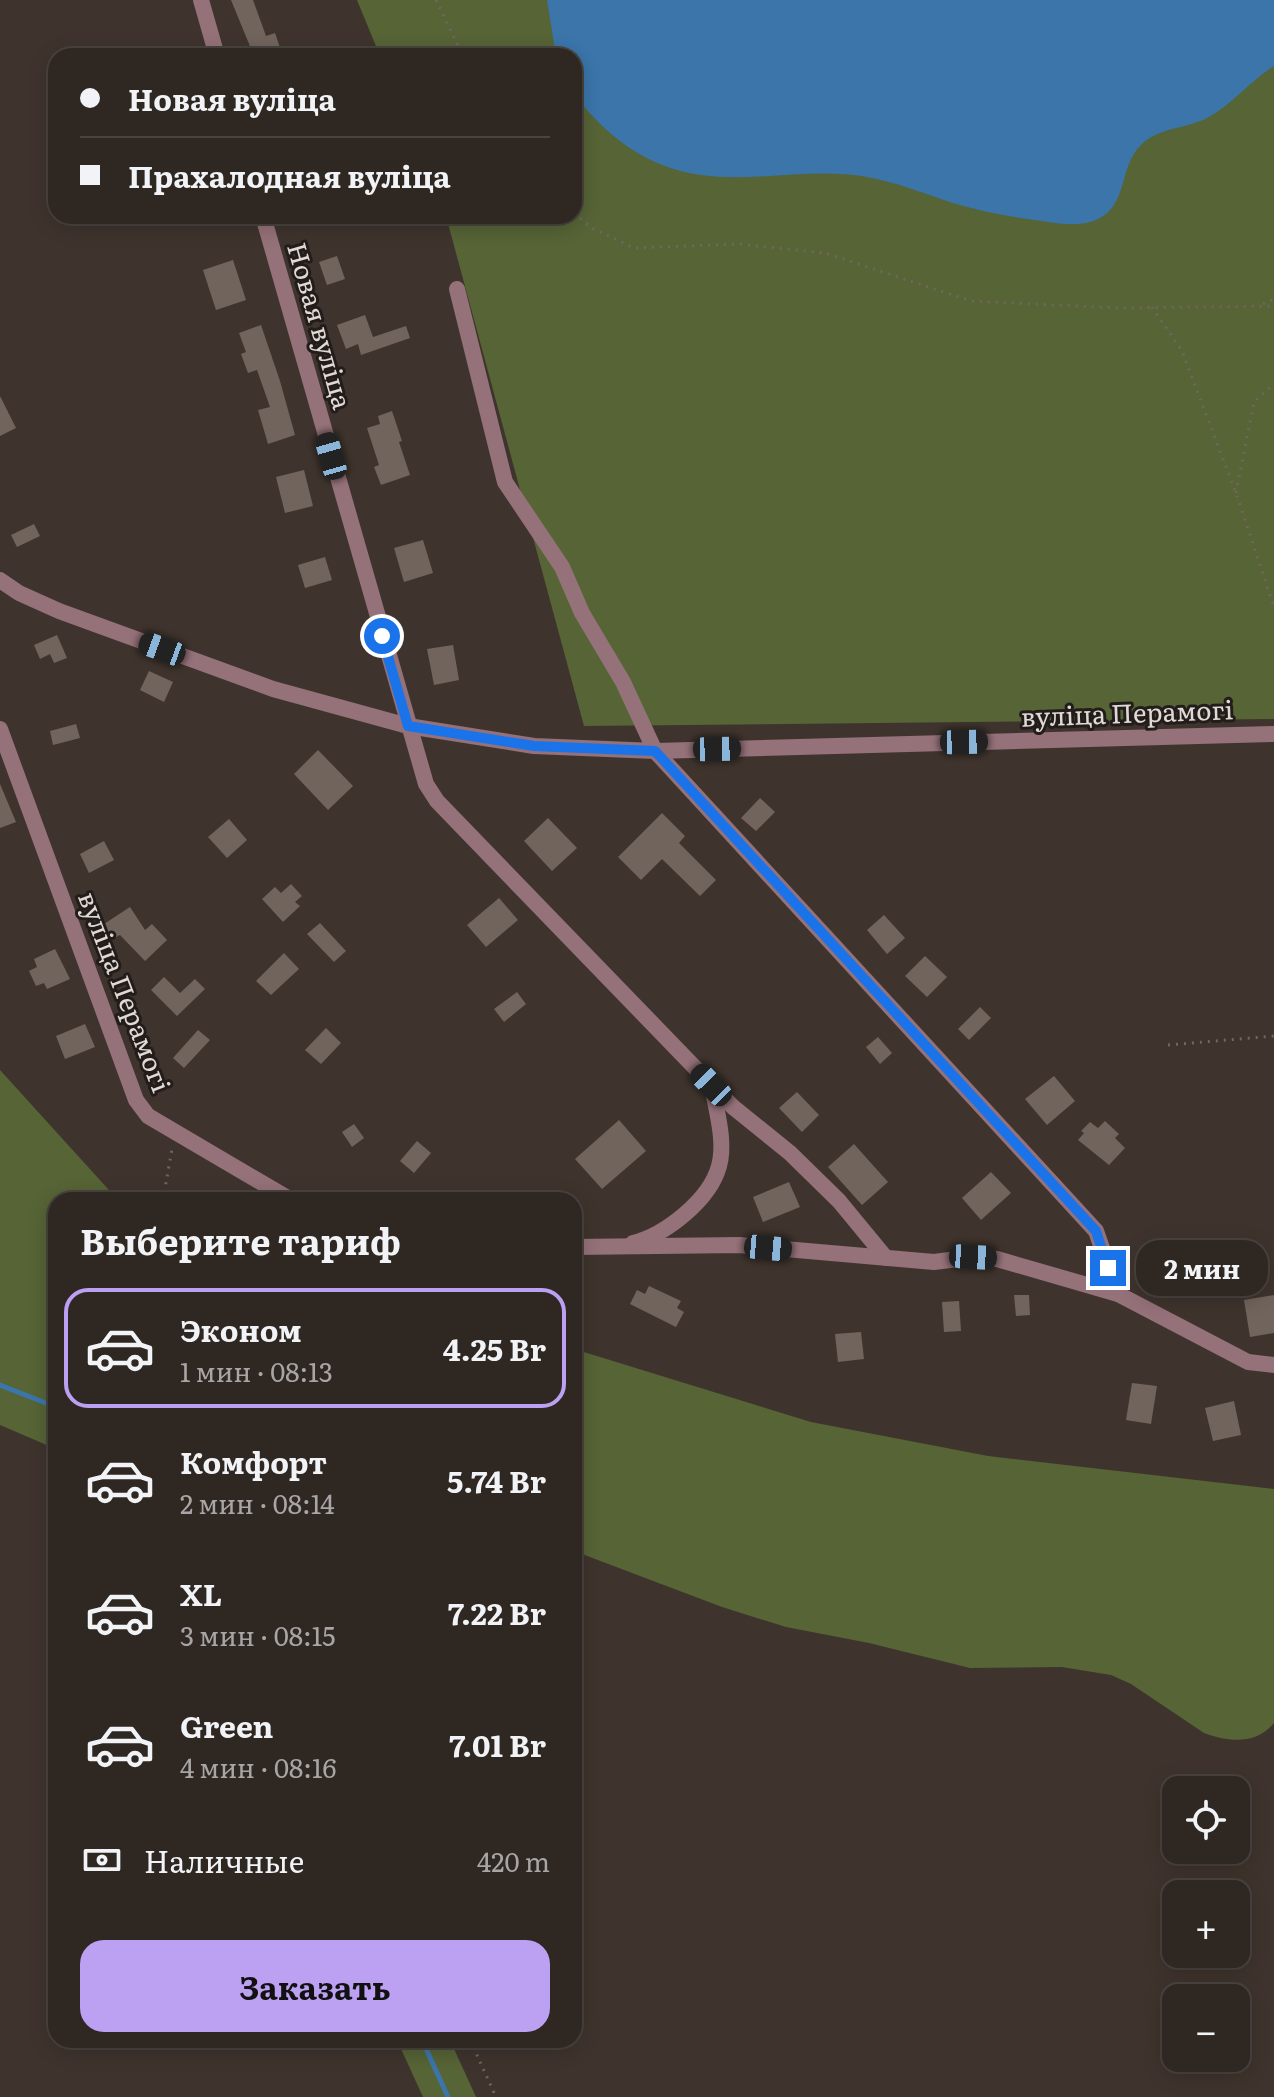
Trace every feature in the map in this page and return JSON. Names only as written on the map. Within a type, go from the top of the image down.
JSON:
[{"type":"street","points":[[201,0],[215,48]]},
{"type":"street","name":"Новая вуліца","points":[[265,224],[408,726]]},
{"type":"street","points":[[457,289],[505,482],[562,567],[582,613],[623,682],[655,751],[1096,1231],[1118,1294]]},
{"type":"street","name":"вуліца Перамогі","points":[[0,580],[19,593],[59,611],[273,689],[408,726],[534,746],[655,751],[1274,734]]},
{"type":"street","points":[[408,726],[426,784],[437,801],[733,1107],[790,1153],[829,1191],[886,1258]]},
{"type":"street","name":"вуліца Перамогі","points":[[0,729],[136,1100],[148,1116],[277,1192]]},
{"type":"street","points":[[612,1248],[641,1241],[663,1230],[686,1213],[708,1187],[719,1167],[720,1142],[711,1085]]},
{"type":"street","points":[[582,1247],[739,1245],[934,1262],[973,1257],[997,1259],[1118,1294],[1248,1362],[1274,1365]]},
{"type":"path","points":[[436,0],[459,48]]},
{"type":"path","points":[[582,220],[592,228],[634,248],[739,244],[825,253],[971,301],[1152,307],[1274,306]]},
{"type":"path","points":[[1260,306],[1274,299]]},
{"type":"path","points":[[1152,307],[1182,351],[1236,493],[1274,607]]},
{"type":"path","points":[[1236,493],[1254,402],[1274,384]]},
{"type":"path","points":[[1168,1045],[1274,1036]]},
{"type":"path","points":[[164,1192],[175,1132]]},
{"type":"path","points":[[474,2048],[496,2097]]},
{"type":"green space","points":[[357,0],[1274,0],[1274,719],[584,726],[448,224],[582,224],[582,48],[377,48]]},
{"type":"green space","points":[[0,1070],[111,1192],[48,1192],[48,1446],[0,1425]]},
{"type":"green space","points":[[582,1351],[811,1422],[988,1456],[1274,1489],[1274,1723],[1259,1735],[1242,1740],[1204,1733],[1131,1684],[1111,1675],[1062,1667],[970,1668],[869,1643],[786,1627],[722,1607],[582,1554]]},
{"type":"green space","points":[[401,2048],[454,2048],[476,2097],[423,2097]]},
{"type":"water","points":[[547,0],[1274,0],[1274,66],[1216,113],[1148,139],[1134,154],[1114,205],[1096,220],[1076,224],[975,209],[867,177],[817,174],[717,177],[668,167],[628,147],[594,118],[582,104],[582,48],[555,48]]},
{"type":"building","points":[[231,0],[253,0],[266,36],[275,33],[280,48],[251,48]]},
{"type":"building","points":[[337,256],[345,279],[327,285],[319,262]]},
{"type":"building","points":[[233,260],[246,300],[216,310],[203,270]]},
{"type":"building","points":[[365,315],[373,337],[406,326],[410,338],[361,355],[358,344],[346,349],[337,325]]},
{"type":"building","points":[[261,325],[295,435],[268,444],[258,410],[270,407],[257,370],[248,373],[241,354],[246,352],[239,333]]},
{"type":"building","points":[[0,396],[16,428],[0,436]]},
{"type":"building","points":[[392,411],[410,475],[381,485],[374,467],[379,465],[367,428],[380,424],[378,416]]},
{"type":"building","points":[[304,470],[313,506],[285,513],[276,477]]},
{"type":"building","points":[[34,524],[40,536],[17,547],[11,535]]},
{"type":"building","points":[[423,540],[433,573],[404,582],[394,548]]},
{"type":"building","points":[[325,557],[332,580],[305,588],[298,565]]},
{"type":"building","points":[[57,635],[67,658],[54,663],[50,654],[40,659],[34,645]]},
{"type":"building","points":[[453,645],[459,680],[434,685],[427,649]]},
{"type":"building","points":[[149,671],[173,682],[164,702],[140,690]]},
{"type":"building","points":[[76,724],[80,738],[53,745],[50,731]]},
{"type":"building","points":[[318,750],[353,786],[328,810],[294,774]]},
{"type":"building","points":[[0,784],[16,822],[0,828]]},
{"type":"building","points":[[760,798],[775,812],[756,831],[741,818]]},
{"type":"building","points":[[662,813],[685,836],[679,843],[716,880],[700,896],[662,859],[641,880],[618,857]]},
{"type":"building","points":[[548,818],[577,848],[552,871],[524,841]]},
{"type":"building","points":[[229,819],[247,840],[227,858],[208,837]]},
{"type":"building","points":[[104,841],[114,860],[89,873],[80,854]]},
{"type":"building","points":[[291,884],[302,896],[295,902],[300,906],[283,922],[262,899],[275,887],[281,893]]},
{"type":"building","points":[[499,898],[518,920],[486,947],[467,925]]},
{"type":"building","points":[[130,907],[145,930],[152,924],[167,940],[145,961],[120,935],[111,940],[101,926]]},
{"type":"building","points":[[884,915],[905,938],[887,954],[867,930]]},
{"type":"building","points":[[320,923],[346,951],[334,962],[307,934]]},
{"type":"building","points":[[55,949],[70,979],[47,989],[44,983],[36,986],[29,971],[37,967],[34,959]]},
{"type":"building","points":[[284,953],[299,969],[271,995],[256,981]]},
{"type":"building","points":[[925,956],[947,977],[927,997],[905,976]]},
{"type":"building","points":[[164,977],[180,993],[195,979],[205,989],[177,1016],[151,990]]},
{"type":"building","points":[[517,992],[526,1004],[504,1022],[494,1009]]},
{"type":"building","points":[[980,1007],[991,1018],[969,1040],[958,1029]]},
{"type":"building","points":[[85,1024],[95,1047],[65,1059],[56,1036]]},
{"type":"building","points":[[326,1028],[341,1043],[321,1064],[305,1050]]},
{"type":"building","points":[[198,1030],[210,1040],[184,1068],[173,1058]]},
{"type":"building","points":[[878,1037],[892,1053],[880,1064],[866,1047]]},
{"type":"building","points":[[1054,1076],[1075,1101],[1047,1125],[1025,1099]]},
{"type":"building","points":[[797,1092],[819,1115],[802,1132],[779,1108]]},
{"type":"building","points":[[619,1120],[646,1151],[602,1189],[575,1159]]},
{"type":"building","points":[[1105,1121],[1119,1134],[1115,1138],[1125,1148],[1109,1165],[1078,1140],[1084,1133],[1081,1131],[1090,1122],[1098,1128]]},
{"type":"building","points":[[354,1124],[364,1138],[352,1147],[342,1132]]},
{"type":"building","points":[[417,1141],[431,1153],[414,1173],[400,1161]]},
{"type":"building","points":[[854,1144],[888,1182],[862,1205],[828,1167]]},
{"type":"building","points":[[991,1172],[1011,1193],[981,1220],[962,1198]]},
{"type":"building","points":[[789,1182],[800,1207],[763,1222],[753,1197]]},
{"type":"building","points":[[649,1286],[681,1301],[677,1308],[684,1312],[676,1327],[630,1304],[637,1290],[645,1294]]},
{"type":"building","points":[[1014,1295],[1029,1295],[1030,1315],[1016,1316]]},
{"type":"building","points":[[1274,1295],[1274,1333],[1250,1337],[1244,1300]]},
{"type":"building","points":[[959,1301],[961,1331],[944,1332],[942,1302]]},
{"type":"building","points":[[861,1332],[864,1359],[838,1362],[835,1334]]},
{"type":"building","points":[[1132,1383],[1157,1386],[1151,1424],[1126,1420]]},
{"type":"building","points":[[1234,1401],[1241,1435],[1213,1441],[1205,1408]]},
{"type":"waterway","points":[[0,1385],[48,1404]]},
{"type":"waterway","points":[[426,2048],[448,2097]]},
{"type":"route","points":[[382,636],[408,726],[534,746],[655,751],[1096,1231],[1108,1268]]}]
